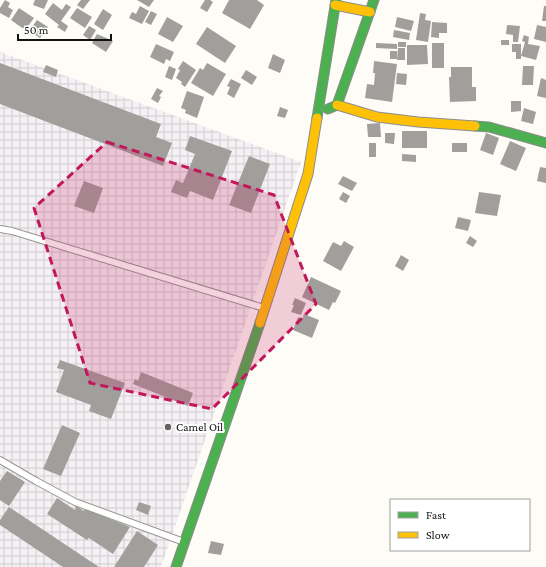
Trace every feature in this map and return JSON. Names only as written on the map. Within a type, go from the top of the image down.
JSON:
[{"type":"main road","points":[[337,105],[374,0]]},
{"type":"main road","points":[[176,567],[265,308],[308,174],[336,2],[370,12]]},
{"type":"main road","points":[[318,114],[337,105],[377,117],[418,122],[489,127],[546,143]]},
{"type":"lane","points":[[0,228],[265,308]]},
{"type":"lane","points":[[0,460],[76,502],[184,542]]},
{"type":"highlighted area","points":[[107,142],[274,195],[316,304],[212,409],[90,383],[34,208]]},
{"type":"shaded area","points":[[0,52],[301,162],[161,567],[0,567]]},
{"type":"building","points":[[5,0],[10,3],[8,7],[13,10],[9,18],[0,13],[0,8]]},
{"type":"building","points":[[35,0],[48,0],[44,9],[33,5]]},
{"type":"building","points":[[81,0],[90,0],[83,9],[77,5]]},
{"type":"building","points":[[137,0],[154,0],[149,7]]},
{"type":"building","points":[[205,0],[210,0],[213,2],[207,12],[200,8]]},
{"type":"building","points":[[229,0],[257,0],[264,5],[250,29],[222,13]]},
{"type":"building","points":[[53,3],[62,10],[66,4],[71,7],[61,21],[68,26],[65,32],[57,27],[59,25],[45,14]]},
{"type":"building","points":[[140,6],[149,11],[142,24],[129,18],[132,12],[136,14]]},
{"type":"building","points":[[544,6],[546,6],[546,21],[542,21]]},
{"type":"building","points":[[19,8],[34,18],[25,30],[11,20]]},
{"type":"building","points":[[77,8],[92,17],[85,28],[70,18]]},
{"type":"building","points":[[103,9],[112,15],[103,30],[94,24]]},
{"type":"building","points":[[151,11],[157,14],[151,25],[145,22]]},
{"type":"building","points":[[420,13],[426,14],[425,20],[431,21],[428,42],[416,40]]},
{"type":"building","points":[[167,17],[183,26],[173,42],[158,34]]},
{"type":"building","points":[[397,17],[414,21],[411,31],[395,27]]},
{"type":"building","points":[[37,20],[48,27],[40,38],[29,31]]},
{"type":"building","points":[[432,22],[447,23],[447,33],[439,33],[439,38],[431,37]]},
{"type":"building","points":[[507,25],[520,26],[518,42],[513,42],[513,35],[506,34]]},
{"type":"building","points":[[537,25],[546,27],[546,42],[534,39]]},
{"type":"building","points":[[89,26],[96,30],[90,40],[83,35]]},
{"type":"building","points":[[207,27],[236,46],[225,63],[196,44]]},
{"type":"building","points":[[394,30],[410,33],[409,40],[393,37]]},
{"type":"building","points":[[97,34],[113,41],[106,52],[92,43]]},
{"type":"building","points":[[524,35],[529,37],[528,44],[540,46],[536,60],[521,56],[525,42],[522,41]]},
{"type":"building","points":[[501,40],[509,40],[509,45],[501,45]]},
{"type":"building","points":[[398,42],[406,42],[406,47],[398,47]]},
{"type":"building","points":[[376,43],[397,44],[397,49],[376,48]]},
{"type":"building","points":[[432,43],[444,43],[444,68],[432,68]]},
{"type":"building","points":[[156,44],[174,52],[170,61],[166,59],[164,64],[150,57]]},
{"type":"building","points":[[512,44],[521,44],[521,59],[516,59],[516,52],[512,52]]},
{"type":"building","points":[[407,45],[427,45],[428,64],[407,65]]},
{"type":"building","points":[[398,48],[405,48],[405,60],[397,60]]},
{"type":"building","points":[[390,51],[397,51],[397,59],[390,59]]},
{"type":"building","points":[[273,54],[285,60],[280,73],[268,68]]},
{"type":"building","points":[[183,61],[196,70],[185,87],[181,84],[182,82],[176,78],[180,70],[178,69]]},
{"type":"building","points":[[374,61],[397,64],[392,102],[365,98],[367,84],[374,85]]},
{"type":"building","points":[[0,63],[161,124],[156,137],[172,143],[163,166],[0,104]]},
{"type":"building","points":[[207,63],[226,74],[213,96],[191,83],[200,68],[203,70]]},
{"type":"building","points":[[46,65],[58,70],[56,77],[43,72]]},
{"type":"building","points":[[169,66],[176,69],[172,80],[165,77]]},
{"type":"building","points":[[523,66],[534,66],[533,85],[522,85]]},
{"type":"building","points":[[451,67],[472,67],[472,87],[476,87],[476,101],[450,102],[449,77],[451,77]]},
{"type":"building","points":[[246,70],[257,77],[252,85],[241,78]]},
{"type":"building","points":[[397,73],[407,74],[406,85],[396,84]]},
{"type":"building","points":[[541,78],[546,80],[546,98],[537,96]]},
{"type":"building","points":[[231,79],[241,84],[234,98],[227,94],[230,87],[227,86]]},
{"type":"building","points":[[157,88],[163,91],[159,96],[161,97],[158,103],[151,99]]},
{"type":"building","points":[[187,91],[204,97],[197,118],[185,113],[186,110],[181,108]]},
{"type":"building","points":[[511,101],[521,101],[521,111],[511,112]]},
{"type":"building","points":[[280,107],[288,110],[285,118],[277,116]]},
{"type":"building","points":[[524,108],[536,112],[533,124],[521,121]]},
{"type":"building","points":[[380,123],[381,137],[368,137],[367,124]]},
{"type":"building","points":[[402,131],[427,131],[427,148],[402,148]]},
{"type":"building","points":[[385,133],[395,133],[394,144],[385,143]]},
{"type":"building","points":[[486,133],[499,138],[493,155],[480,150]]},
{"type":"building","points":[[190,136],[232,151],[213,200],[190,191],[187,198],[171,192],[176,180],[183,183],[195,154],[185,150]]},
{"type":"building","points":[[510,141],[526,148],[516,171],[500,164]]},
{"type":"building","points":[[369,143],[376,143],[376,157],[369,157]]},
{"type":"building","points":[[452,143],[467,143],[467,152],[452,152]]},
{"type":"building","points":[[402,154],[416,155],[416,162],[402,161]]},
{"type":"building","points":[[249,156],[270,164],[251,213],[229,205]]},
{"type":"building","points":[[540,167],[546,168],[546,183],[537,181]]},
{"type":"building","points":[[343,176],[357,183],[352,191],[338,184]]},
{"type":"building","points":[[84,181],[103,188],[94,213],[74,206]]},
{"type":"building","points":[[343,192],[350,196],[346,203],[339,199]]},
{"type":"building","points":[[479,192],[501,195],[497,216],[475,213]]},
{"type":"building","points":[[458,217],[471,220],[468,231],[455,228]]},
{"type":"building","points":[[470,236],[477,241],[473,247],[466,243]]},
{"type":"building","points":[[344,241],[354,247],[341,271],[323,261],[333,242],[341,246]]},
{"type":"building","points":[[401,255],[409,260],[403,271],[395,266]]},
{"type":"building","points":[[311,277],[341,291],[335,303],[333,302],[329,310],[302,297]]},
{"type":"building","points":[[295,298],[306,303],[301,315],[291,312]]},
{"type":"building","points":[[304,314],[319,320],[312,338],[293,330],[298,317],[302,319]]},
{"type":"building","points":[[60,360],[125,383],[111,419],[89,411],[91,405],[56,392],[64,370],[57,368]]},
{"type":"building","points":[[141,372],[193,393],[188,406],[133,384],[135,379],[138,381]]},
{"type":"building","points":[[62,425],[80,433],[61,476],[43,469]]},
{"type":"building","points":[[7,471],[25,482],[9,506],[0,500],[0,481]]},
{"type":"building","points":[[57,498],[75,510],[76,506],[84,511],[85,509],[130,527],[113,554],[89,538],[87,540],[47,514]]},
{"type":"building","points":[[139,502],[151,506],[148,515],[136,510]]},
{"type":"building","points":[[9,507],[99,567],[63,567],[0,525],[0,520]]},
{"type":"building","points":[[137,531],[158,545],[144,567],[114,567]]},
{"type":"building","points":[[211,541],[224,544],[221,555],[208,553]]},
{"type":"traffic: fast","points":[[317,118],[336,0]]},
{"type":"traffic: fast","points":[[328,109],[337,105],[374,0]]},
{"type":"traffic: fast","points":[[475,126],[489,127],[546,143]]},
{"type":"traffic: fast","points":[[176,567],[260,323]]},
{"type":"traffic: slow","points":[[335,5],[370,12]]},
{"type":"traffic: slow","points":[[337,105],[377,117],[418,122],[475,126]]},
{"type":"traffic: slow","points":[[260,323],[308,174],[317,118]]},
{"type":"place","name":"Camel Oil","points":[[168,427]]}]
